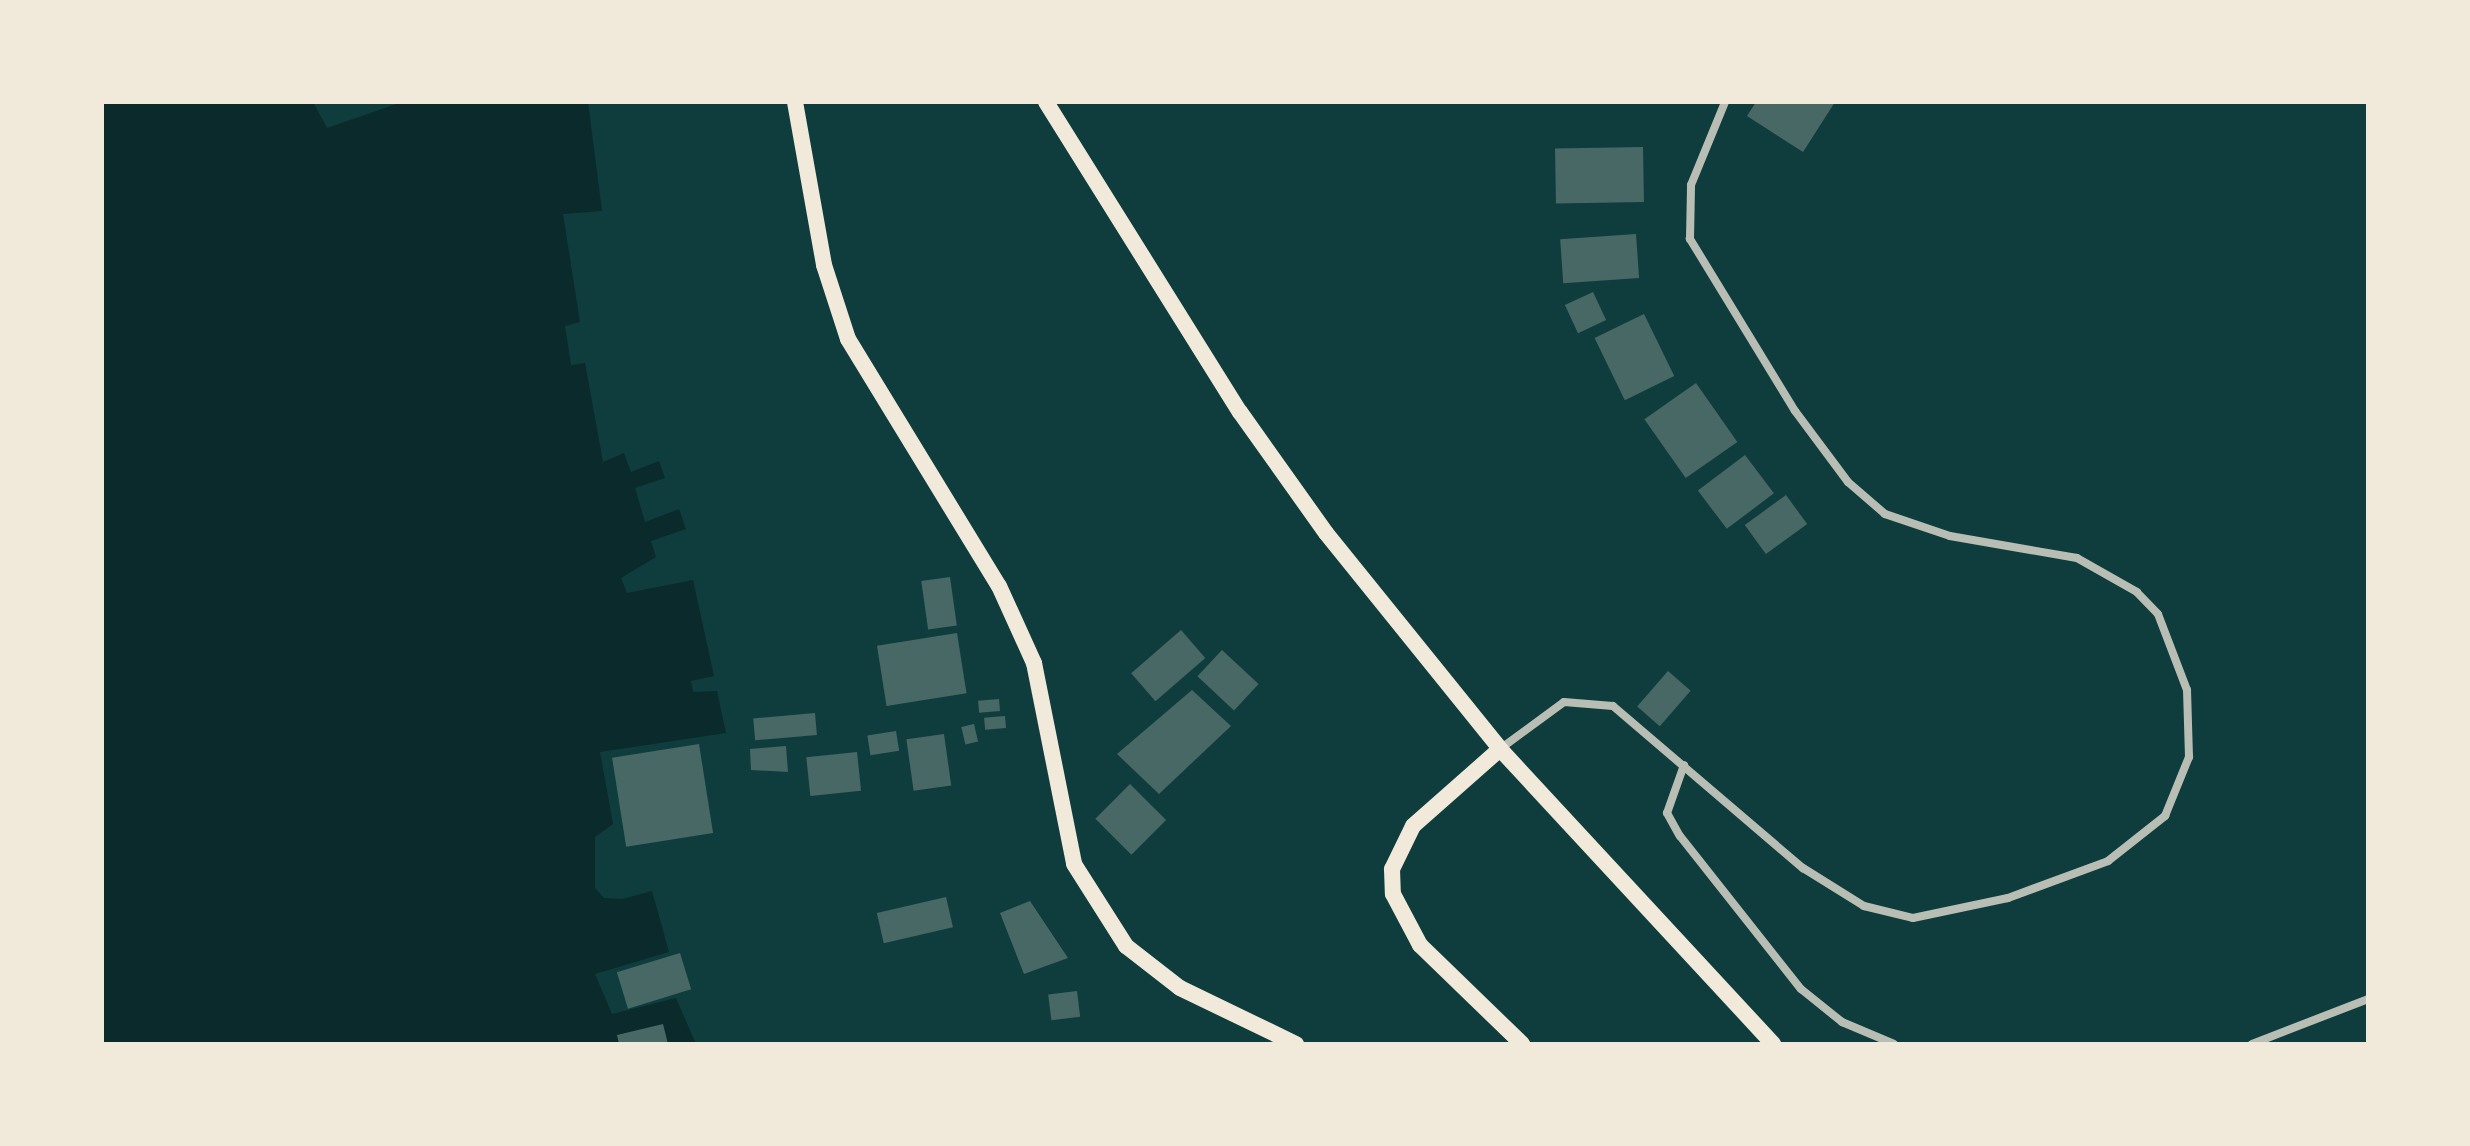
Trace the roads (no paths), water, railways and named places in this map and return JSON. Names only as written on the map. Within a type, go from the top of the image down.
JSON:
[{"type":"main road","points":[[795,102],[824,265],[848,339],[999,586],[1034,663],[1074,864],[1126,946],[1180,988],[1296,1044]]},
{"type":"main road","points":[[1046,102],[1240,412],[1500,749],[1773,1044]]},
{"type":"main road","points":[[1500,749],[1413,826],[1392,869],[1393,894],[1420,945],[1522,1044]]},
{"type":"street","points":[[1500,749],[1541,712],[1591,701],[1630,716],[1826,884],[1864,906],[1913,918],[2008,898],[2108,861],[2165,816],[2189,757],[2187,690],[2158,614],[2137,592],[2077,558],[1950,536],[1885,514],[1848,482],[1795,411],[1690,239],[1691,185],[1725,102]]},
{"type":"street","points":[[1684,765],[1667,813],[1680,836],[1801,989],[1842,1022],[1894,1044]]},
{"type":"street","points":[[2252,1044],[2368,999]]},
{"type":"water","points":[[102,102],[313,102],[327,128],[402,102],[588,102],[602,211],[563,214],[580,322],[565,326],[571,365],[585,363],[603,462],[624,453],[631,472],[659,461],[665,478],[635,488],[645,522],[679,509],[686,529],[651,541],[656,557],[621,578],[627,593],[693,580],[714,676],[691,681],[693,692],[717,691],[726,733],[600,752],[613,824],[595,837],[595,888],[604,898],[622,899],[652,891],[669,952],[595,974],[612,1014],[676,998],[696,1044],[102,1044]]}]
